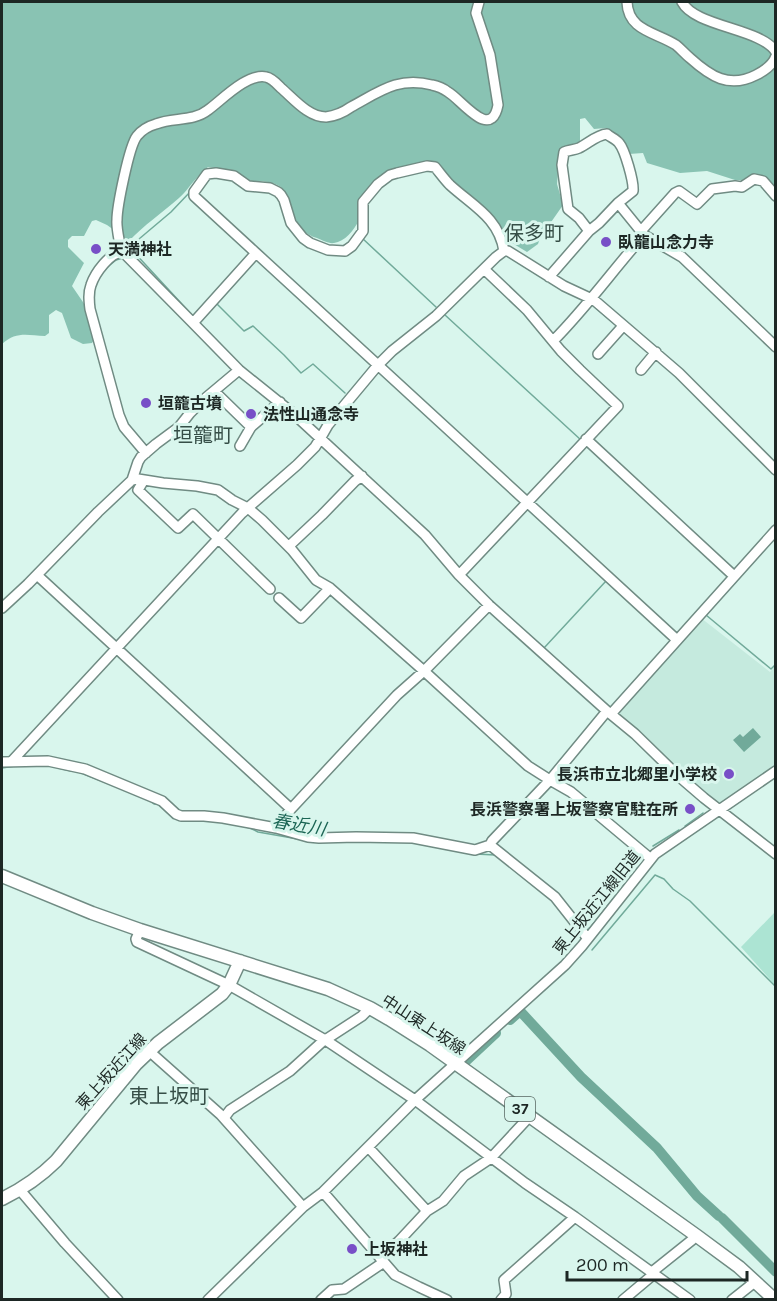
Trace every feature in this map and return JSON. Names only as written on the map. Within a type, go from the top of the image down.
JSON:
[{"type":"main road","name":"中山東上坂線","points":[[2,876],[139,932]]},
{"type":"main road","name":"中山東上坂線","points":[[2,882],[90,918],[328,989],[368,1010],[410,1039],[454,1065],[754,1283],[767,1299]]},
{"type":"main road","name":"東上坂近江線","points":[[2,1199],[20,1190],[44,1173],[136,1064],[158,1043],[222,994],[239,964]]},
{"type":"main road","name":"中山東上坂線","points":[[528,1119],[689,1230],[775,1299]]},
{"type":"street","points":[[121,252],[116,221],[129,154],[135,138],[147,128],[162,122],[203,114],[239,85],[258,77],[267,77],[306,110],[324,117],[344,111],[399,83],[412,81],[433,85],[448,92],[473,115],[482,120],[494,116],[498,105],[490,55],[476,13],[479,2]]},
{"type":"street","points":[[627,2],[632,19],[639,26],[676,45],[703,70],[720,80],[734,82],[748,79],[767,68],[775,60],[776,54],[767,43],[699,16],[682,2]]},
{"type":"street","points":[[551,275],[589,231],[633,191],[632,177],[620,144],[606,134],[577,149],[564,152],[562,165],[568,209],[589,231]]},
{"type":"street","points":[[504,249],[503,239],[489,218],[448,183],[435,166],[396,173],[378,184],[363,202],[363,231],[352,246],[345,251],[328,250],[303,238],[291,223],[281,195],[270,188],[248,186],[234,176],[216,173],[207,174],[194,192],[194,196],[256,254],[676,639]]},
{"type":"street","points":[[553,341],[591,299],[675,193],[679,191],[698,204],[712,189],[742,187],[757,179],[763,181],[776,196]]},
{"type":"street","points":[[618,204],[643,233],[682,257],[776,347]]},
{"type":"street","points":[[504,249],[551,275],[564,286],[591,299],[622,328],[656,352],[680,373],[776,470]]},
{"type":"street","points":[[6,762],[248,508],[297,465],[321,439],[328,425],[376,364],[436,316],[504,249]]},
{"type":"street","points":[[146,453],[124,427],[119,415],[90,309],[90,286],[97,273],[110,258],[121,252],[126,254],[239,370],[280,402],[425,535],[459,575],[489,605],[635,734],[675,773],[776,854]]},
{"type":"street","points":[[193,323],[256,254]]},
{"type":"street","points":[[459,575],[622,403],[580,370],[527,309],[484,270]]},
{"type":"street","points":[[598,354],[622,328]]},
{"type":"street","points":[[641,370],[656,352]]},
{"type":"street","points":[[132,480],[138,462],[146,453],[178,427],[190,413],[239,370]]},
{"type":"street","points":[[214,391],[251,427]]},
{"type":"street","points":[[240,446],[251,427],[280,402]]},
{"type":"street","points":[[586,439],[734,576]]},
{"type":"street","points":[[289,546],[360,477]]},
{"type":"street","points":[[2,608],[132,480],[138,478],[218,490],[231,500],[248,508],[289,546],[315,580],[330,588],[521,760],[571,792],[651,859]]},
{"type":"street","points":[[144,480],[138,490],[178,528],[193,514],[270,589]]},
{"type":"street","points":[[6,762],[48,761],[85,769],[162,801],[181,816],[204,816],[276,828],[308,837],[413,838],[475,850],[490,845],[776,530]]},
{"type":"street","points":[[37,575],[291,809]]},
{"type":"street","points":[[279,598],[301,618],[330,588]]},
{"type":"street","points":[[276,828],[397,695],[489,605]]},
{"type":"street","name":"東上坂近江線旧道","points":[[208,1299],[303,1207],[323,1192],[415,1100],[565,965],[655,854],[776,771]]},
{"type":"street","points":[[490,845],[555,897],[588,936]]},
{"type":"street","points":[[139,932],[136,939],[138,942],[229,985],[325,1040],[415,1100],[491,1158],[690,1299]]},
{"type":"street","points":[[224,1118],[230,1110],[290,1071],[325,1040],[368,1010]]},
{"type":"street","points":[[149,1051],[224,1118],[303,1207]]},
{"type":"street","points":[[321,1299],[332,1290],[344,1290],[382,1260],[427,1211],[443,1201],[464,1176],[491,1158],[528,1119]]},
{"type":"street","points":[[368,1147],[427,1211]]},
{"type":"street","points":[[20,1190],[65,1244],[118,1299]]},
{"type":"street","points":[[323,1192],[395,1275],[447,1299]]},
{"type":"street","points":[[501,1299],[506,1294],[504,1280],[575,1217]]},
{"type":"street","points":[[624,1299],[692,1240]]},
{"type":"street","points":[[732,1299],[754,1283]]},
{"type":"shaded area","points":[[2,2],[775,2],[775,193],[760,175],[735,180],[707,171],[680,173],[647,163],[643,153],[629,154],[623,139],[606,128],[594,129],[585,118],[580,119],[580,146],[559,158],[557,184],[563,205],[538,244],[527,252],[507,240],[492,216],[450,182],[437,165],[374,183],[365,209],[355,227],[342,240],[332,243],[309,235],[299,227],[292,217],[287,197],[281,187],[267,182],[253,182],[234,171],[208,167],[179,198],[129,241],[96,220],[92,221],[84,236],[72,236],[68,240],[68,247],[84,263],[72,286],[85,305],[95,338],[92,343],[83,344],[71,338],[62,313],[56,310],[49,315],[49,333],[45,336],[17,335],[2,344]]},
{"type":"shaded area","points":[[701,618],[770,672],[775,666],[775,765],[721,803],[716,802],[684,775],[615,713]]},
{"type":"shaded area","points":[[753,728],[761,737],[744,752],[733,740],[740,734],[743,737]]},
{"type":"shaded area","points":[[775,912],[775,985],[741,947]]},
{"type":"waterway","points":[[129,251],[190,192]]},
{"type":"waterway","points":[[362,238],[436,307]]},
{"type":"waterway","points":[[132,250],[193,316]]},
{"type":"waterway","points":[[104,270],[116,260],[123,258]]},
{"type":"waterway","points":[[216,303],[244,331],[253,326],[301,373],[313,364],[345,393]]},
{"type":"waterway","points":[[591,304],[617,326]]},
{"type":"waterway","points":[[445,315],[581,440]]},
{"type":"waterway","points":[[623,331],[635,341]]},
{"type":"waterway","points":[[716,417],[732,432]]},
{"type":"waterway","points":[[745,432],[757,444]]},
{"type":"waterway","points":[[159,478],[175,480]]},
{"type":"waterway","points":[[435,554],[454,576]]},
{"type":"waterway","points":[[544,648],[606,581]]},
{"type":"waterway","points":[[461,583],[470,593]]},
{"type":"waterway","points":[[687,623],[720,586]]},
{"type":"waterway","points":[[706,615],[771,669],[776,664]]},
{"type":"waterway","name":"春近川","points":[[2,768],[15,766]]},
{"type":"waterway","name":"春近川","points":[[58,768],[71,771]]},
{"type":"waterway","name":"春近川","points":[[76,771],[122,789]]},
{"type":"waterway","name":"春近川","points":[[149,800],[158,804]]},
{"type":"waterway","name":"春近川","points":[[685,826],[703,813]]},
{"type":"waterway","name":"春近川","points":[[242,826],[258,832],[298,839]]},
{"type":"waterway","name":"春近川","points":[[653,846],[679,830]]},
{"type":"waterway","name":"春近川","points":[[324,842],[400,842]]},
{"type":"waterway","name":"春近川","points":[[476,854],[495,855]]},
{"type":"waterway","name":"春近川","points":[[585,928],[590,928],[644,860]]},
{"type":"waterway","name":"春近川","points":[[503,861],[535,886]]},
{"type":"waterway","points":[[592,950],[655,875],[664,879],[673,889],[690,901],[776,987]]},
{"type":"waterway","points":[[510,1020],[520,1011],[581,1077],[657,1148],[697,1196],[719,1216]]},
{"type":"waterway","points":[[466,1061],[496,1033]]},
{"type":"waterway","points":[[722,1218],[776,1272]]},
{"type":"place","name":"臥龍山念力寺","points":[[606,242]]},
{"type":"place","name":"天満神社","points":[[96,249]]},
{"type":"place","name":"垣籠古墳","points":[[146,403]]},
{"type":"place","name":"法性山通念寺","points":[[251,414]]},
{"type":"place","name":"長浜市立北郷里小学校","points":[[729,774]]},
{"type":"place","name":"長浜警察署上坂警察官駐在所","points":[[690,809]]},
{"type":"place","name":"上坂神社","points":[[352,1249]]},
{"type":"district","name":"保多町","points":[[534,233]]},
{"type":"district","name":"垣籠町","points":[[203,435]]},
{"type":"district","name":"東上坂町","points":[[169,1096]]}]
